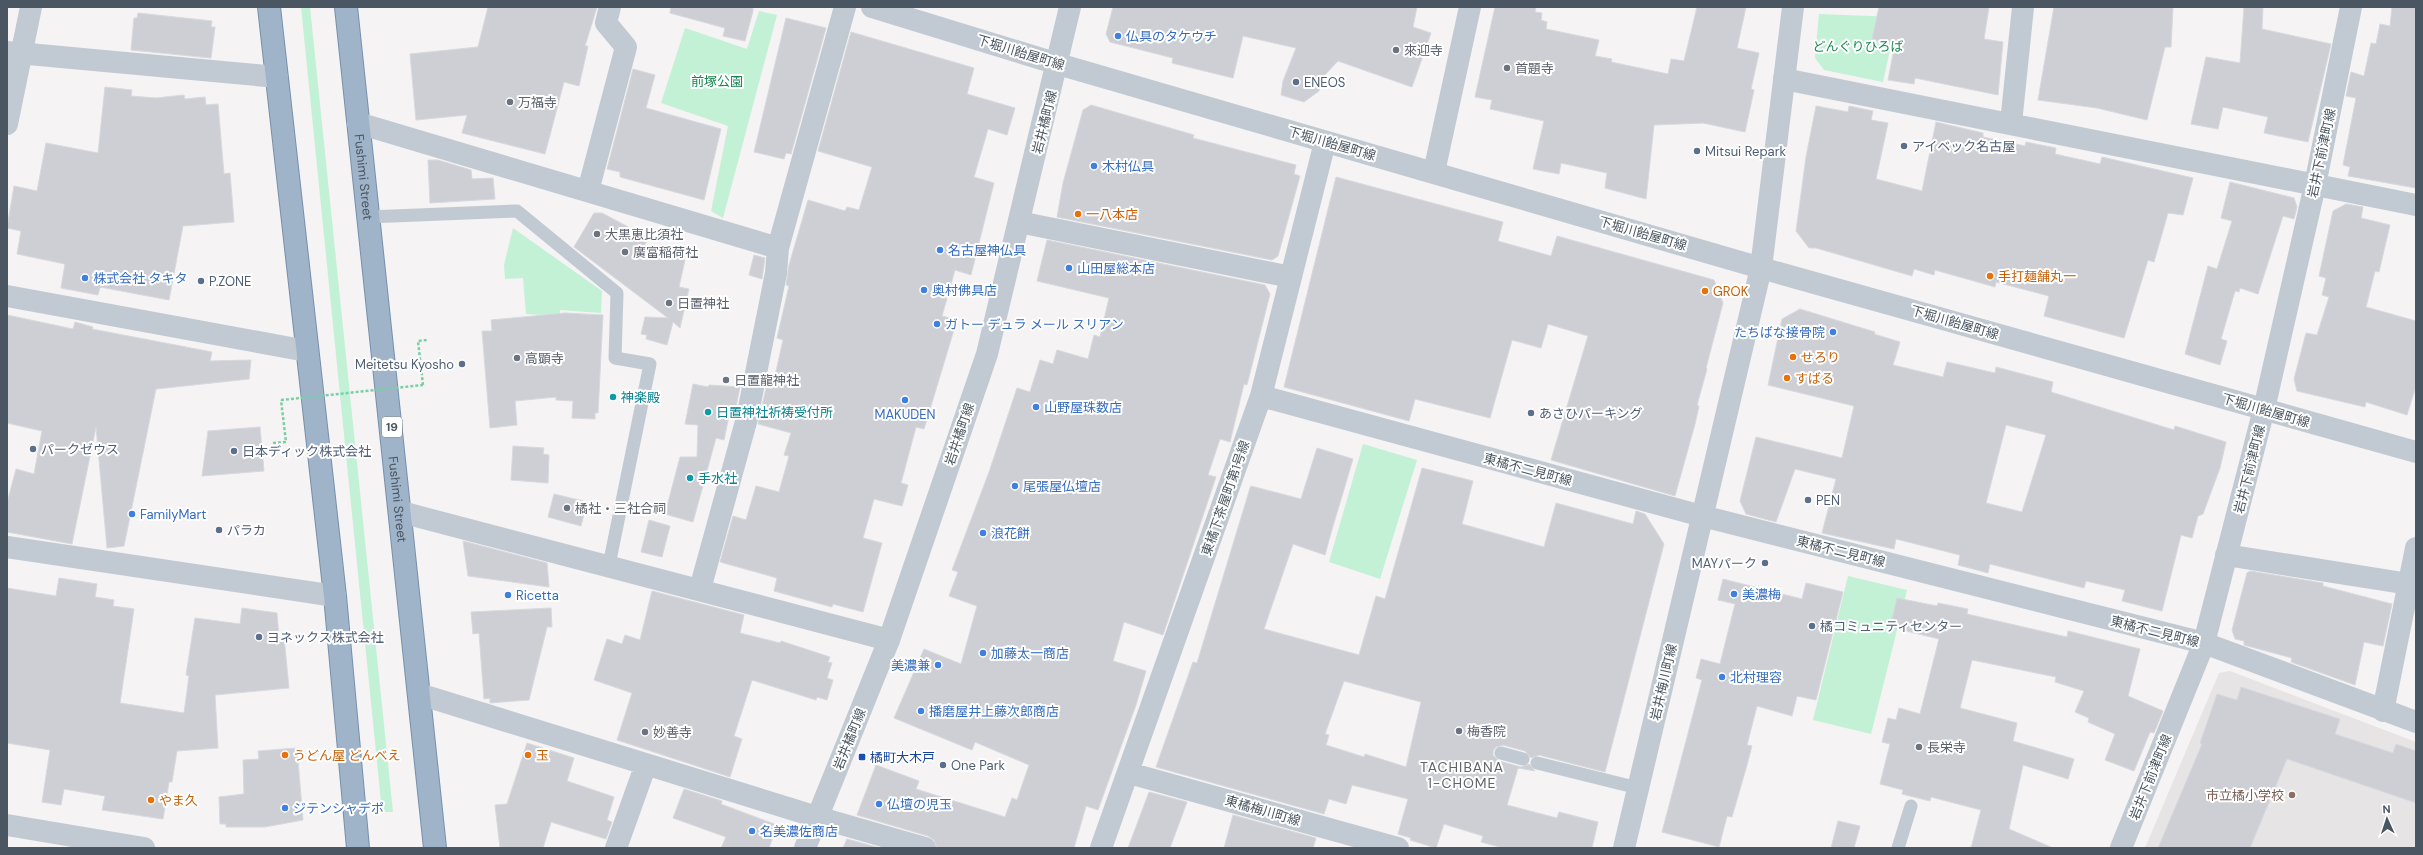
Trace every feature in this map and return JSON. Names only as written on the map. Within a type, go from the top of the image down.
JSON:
[{"type":"highway","points":[[269,7],[335,596],[358,848]]},
{"type":"highway","name":"Fushimi Street","points":[[346,7],[368,217],[402,512],[419,694],[436,848]]},
{"type":"street","points":[[7,124],[14,52],[31,7]]},
{"type":"street","points":[[588,191],[626,47],[606,23],[610,7]]},
{"type":"street","points":[[700,589],[747,418],[776,273],[778,248],[845,7]]},
{"type":"street","name":"下堀川飴屋町線","points":[[872,7],[1058,64],[1761,268],[2416,452]]},
{"type":"street","name":"岩井橘町線","points":[[805,848],[889,640],[986,354],[1058,64],[1070,7]]},
{"type":"street","points":[[1434,172],[1470,7]]},
{"type":"street","name":"岩井梅川町線","points":[[1624,848],[1761,268],[1793,7]]},
{"type":"street","points":[[2011,123],[2023,7]]},
{"type":"street","name":"岩井下前津町線","points":[[2121,848],[2204,643],[2264,410],[2315,185],[2351,7]]},
{"type":"street","points":[[14,52],[277,78]]},
{"type":"street","points":[[1784,79],[2011,123],[2416,205]]},
{"type":"street","points":[[358,122],[778,248]]},
{"type":"street","name":"東橘下茶屋町第1号線","points":[[1101,848],[1129,773],[1261,396],[1325,142]]},
{"type":"street","points":[[1019,222],[1291,278]]},
{"type":"street","points":[[7,296],[307,351]]},
{"type":"street","name":"東橘不二見町線","points":[[1261,396],[1702,516],[2204,643],[2383,711],[2416,722]]},
{"type":"street","points":[[402,512],[700,589],[889,640]]},
{"type":"street","points":[[7,547],[335,596]]},
{"type":"street","points":[[2383,711],[2408,627],[2409,584],[2416,548]]},
{"type":"street","points":[[2226,555],[2409,584]]},
{"type":"street","points":[[419,694],[817,817],[925,848]]},
{"type":"street","points":[[616,848],[646,764]]},
{"type":"street","name":"東橘梅川町線","points":[[1129,773],[1398,848]]},
{"type":"street","points":[[7,825],[144,848]]},
{"type":"lane","points":[[368,217],[518,211],[617,293],[615,358],[650,364],[610,566]]},
{"type":"lane","points":[[1501,753],[1523,759]]},
{"type":"lane","points":[[1537,763],[1638,788]]},
{"type":"lane","points":[[1898,848],[1911,806]]},
{"type":"path","points":[[273,443],[286,442],[281,400],[423,384],[418,341],[426,340]]},
{"type":"shaded area","name":"市立橘小学校","points":[[2230,671],[2416,742],[2416,848],[2145,848],[2219,673]]},
{"type":"green space","points":[[301,7],[310,7],[393,812],[382,812]]},
{"type":"green space","name":"前塚公園","points":[[759,11],[777,15],[723,218],[711,211],[728,126],[661,103],[685,28],[747,49]]},
{"type":"green space","name":"どんぐりひろば","points":[[1819,14],[1897,17],[1883,82],[1824,70],[1815,58]]},
{"type":"green space","points":[[513,228],[602,291],[601,313],[560,310],[560,316],[526,314],[523,278],[505,279],[504,265]]},
{"type":"green space","points":[[1363,444],[1417,460],[1380,579],[1329,562]]},
{"type":"green space","points":[[1848,576],[1907,590],[1871,734],[1813,720]]},
{"type":"building","points":[[488,7],[597,7],[585,46],[588,46],[579,86],[564,82],[545,154],[462,133],[467,115],[416,120],[410,54],[478,47]]},
{"type":"building","points":[[671,7],[753,7],[753,11],[745,41],[723,36],[725,28],[670,13]]},
{"type":"building","points":[[1113,7],[1417,7],[1413,27],[1431,33],[1412,87],[1338,61],[1321,79],[1319,91],[1304,102],[1281,95],[1283,81],[1296,48],[1243,36],[1233,78],[1172,63],[1173,58],[1110,42],[1106,34]]},
{"type":"building","points":[[1495,7],[1536,7],[1535,12],[1542,13],[1541,20],[1547,22],[1546,29],[1599,40],[1595,56],[1612,59],[1611,62],[1668,74],[1671,59],[1684,61],[1697,7],[1746,7],[1737,48],[1759,53],[1751,89],[1754,90],[1745,132],[1703,123],[1654,125],[1646,199],[1605,188],[1607,173],[1561,163],[1559,174],[1533,169],[1544,121],[1490,109],[1492,100],[1475,97]]},
{"type":"building","points":[[1879,7],[1989,7],[1984,39],[2003,42],[1998,95],[1915,78],[1914,84],[1888,80],[1895,44],[1872,39]]},
{"type":"building","points":[[2054,7],[2173,7],[2171,47],[2165,47],[2147,120],[2097,108],[2038,100]]},
{"type":"building","points":[[2244,7],[2263,7],[2262,29],[2331,44],[2308,142],[2264,133],[2268,117],[2223,107],[2218,129],[2191,124],[2206,57],[2240,63]]},
{"type":"building","points":[[2392,7],[2416,7],[2416,188],[2348,176],[2350,167],[2343,165],[2356,98],[2346,96],[2351,72],[2364,76],[2371,43],[2376,44],[2380,24],[2390,26]]},
{"type":"building","points":[[138,13],[212,21],[211,27],[215,27],[211,58],[131,50],[134,18],[137,18]]},
{"type":"building","points":[[786,18],[826,28],[791,154],[786,153],[784,159],[754,152]]},
{"type":"building","points":[[851,32],[974,68],[967,94],[1015,108],[1007,135],[988,129],[974,177],[994,183],[971,275],[955,270],[942,316],[957,320],[924,429],[916,427],[901,483],[908,485],[902,506],[874,499],[863,538],[882,543],[863,612],[833,604],[832,607],[774,591],[777,578],[720,562],[733,516],[746,520],[756,486],[779,492],[789,456],[784,455],[791,433],[758,424],[766,388],[772,389],[783,340],[777,338],[789,286],[786,285],[789,265],[808,200],[845,211],[847,207],[859,210],[872,167],[818,151]]},
{"type":"building","points":[[633,69],[655,75],[646,108],[721,129],[704,200],[620,177],[620,172],[607,169]]},
{"type":"building","points":[[105,87],[132,90],[131,96],[156,98],[184,95],[185,99],[205,97],[206,105],[218,104],[224,174],[230,173],[234,222],[183,226],[169,300],[100,287],[98,295],[61,288],[65,264],[17,254],[21,231],[7,228],[14,186],[37,191],[46,143],[98,153]]},
{"type":"building","points":[[1091,105],[1194,135],[1193,138],[1296,165],[1294,174],[1300,176],[1278,256],[1272,260],[1057,217],[1063,183],[1083,110]]},
{"type":"building","points":[[1816,106],[1848,112],[1849,106],[1873,111],[1871,120],[1888,123],[1876,179],[1922,191],[1936,122],[1983,133],[1983,137],[2025,146],[2026,142],[2056,148],[2055,154],[2100,164],[2102,157],[2193,178],[2183,215],[2168,213],[2154,262],[2148,260],[2124,338],[2044,316],[2049,296],[1996,282],[1995,287],[1935,270],[1934,275],[1914,269],[1912,276],[1816,248],[1809,248],[1796,231],[1806,157]]},
{"type":"building","points":[[428,160],[438,160],[471,170],[472,179],[493,178],[495,199],[430,203]]},
{"type":"building","points":[[1336,177],[1503,222],[1498,241],[1551,256],[1557,236],[1714,280],[1723,303],[1697,405],[1699,406],[1695,424],[1675,496],[1551,460],[1588,336],[1548,324],[1541,348],[1512,340],[1490,418],[1415,399],[1409,421],[1284,387]]},
{"type":"building","points":[[2230,182],[2294,198],[2297,207],[2294,219],[2283,216],[2258,294],[2240,288],[2239,292],[2235,291],[2221,339],[2227,341],[2220,365],[2185,354],[2208,266],[2217,269],[2232,221],[2221,218]]},
{"type":"building","points":[[2346,204],[2363,207],[2361,218],[2390,225],[2379,272],[2375,271],[2366,307],[2416,321],[2416,386],[2407,415],[2366,402],[2365,407],[2297,391],[2294,379],[2306,333],[2317,335],[2329,297],[2322,295],[2326,278],[2319,276],[2333,211]]},
{"type":"building","points":[[594,213],[602,213],[649,238],[642,249],[685,260],[679,287],[689,289],[680,328],[673,322],[667,345],[646,339],[647,335],[641,334],[645,317],[668,318],[574,247]]},
{"type":"building","points":[[1047,240],[1265,285],[1270,294],[1247,385],[1244,384],[1230,442],[1220,439],[1208,475],[1216,477],[1163,635],[1124,622],[1113,661],[1146,671],[1136,705],[1098,810],[1086,806],[1074,848],[937,848],[934,840],[928,836],[857,815],[876,765],[919,781],[916,789],[1005,817],[1012,798],[1017,800],[1029,765],[975,742],[972,750],[894,718],[924,649],[961,664],[977,606],[949,596],[958,572],[952,570],[989,472],[1017,388],[1030,392],[1040,360],[1053,364],[1057,350],[1088,359],[1094,335],[1100,337],[1109,298],[1037,281]]},
{"type":"building","points":[[754,255],[765,258],[762,279],[749,275]]},
{"type":"building","points":[[1800,309],[1875,332],[1874,334],[1900,342],[1893,365],[1943,377],[1947,362],[1995,373],[1996,367],[2053,382],[2051,392],[2174,430],[2175,426],[2226,442],[2220,468],[2203,514],[2198,516],[2192,538],[2181,535],[2162,611],[2122,601],[2125,590],[2086,581],[2084,588],[1990,564],[1988,573],[1958,565],[1960,555],[1896,539],[1894,549],[1822,533],[1836,479],[1795,469],[1776,522],[1746,514],[1740,501],[1756,437],[1842,458],[1854,406],[1768,385],[1782,319]],"holes":[[[2006,425],[2046,435],[2022,512],[1986,503]]]},
{"type":"building","points":[[565,313],[603,315],[598,413],[595,413],[595,419],[572,418],[573,401],[556,400],[556,397],[515,401],[517,425],[490,428],[482,331],[492,331],[491,320]]},
{"type":"building","points":[[7,315],[73,329],[75,322],[93,327],[92,329],[212,352],[210,361],[251,360],[249,379],[156,389],[124,546],[107,548],[96,427],[72,544],[7,532],[7,503],[16,469],[34,474],[42,431],[7,423]]},
{"type":"building","points":[[693,384],[708,387],[709,385],[740,387],[734,417],[729,416],[724,440],[716,438],[693,522],[665,514],[680,457],[697,457],[698,425],[685,424]]},
{"type":"building","points":[[260,427],[264,471],[202,476],[208,431]]},
{"type":"building","points":[[513,446],[544,448],[543,454],[549,455],[548,483],[511,480]]},
{"type":"building","points":[[1317,448],[1353,459],[1325,555],[1293,544],[1264,629],[1359,655],[1376,596],[1385,599],[1422,468],[1473,481],[1462,524],[1544,547],[1556,503],[1633,524],[1636,511],[1645,514],[1664,544],[1605,772],[1539,755],[1531,758],[1525,751],[1503,745],[1496,747],[1493,751],[1493,755],[1499,761],[1521,767],[1529,764],[1535,771],[1518,768],[1507,805],[1557,818],[1559,812],[1598,822],[1592,848],[1503,848],[1481,842],[1483,836],[1444,824],[1436,848],[1410,840],[1411,838],[1398,834],[1408,799],[1352,785],[1346,804],[1329,799],[1324,814],[1156,767],[1193,662],[1197,663],[1251,486],[1301,499]],"holes":[[[1344,681],[1421,702],[1406,767],[1365,754],[1364,757],[1326,745],[1329,735],[1325,734]]]},
{"type":"building","points":[[554,494],[587,502],[581,526],[548,517]]},
{"type":"building","points":[[649,520],[670,526],[662,557],[641,552]]},
{"type":"building","points":[[463,541],[547,563],[549,587],[468,576]]},
{"type":"building","points":[[2250,571],[2323,583],[2323,586],[2392,604],[2383,646],[2364,642],[2355,685],[2291,662],[2292,658],[2244,645],[2244,641],[2235,639],[2232,630],[2247,573]]},
{"type":"building","points":[[59,578],[97,584],[95,597],[114,600],[113,606],[134,609],[120,703],[184,713],[189,676],[186,675],[195,618],[240,624],[242,608],[277,613],[279,638],[284,637],[289,688],[215,695],[218,748],[177,751],[172,782],[169,782],[163,819],[102,810],[105,796],[64,789],[61,805],[42,802],[50,750],[7,743],[7,588],[56,596]]},
{"type":"building","points":[[1723,579],[1802,599],[1806,583],[1843,592],[1816,700],[1797,696],[1792,716],[1757,706],[1747,745],[1752,746],[1747,765],[1732,817],[1727,816],[1719,847],[1662,832],[1702,680],[1696,678],[1701,659],[1720,664],[1735,604],[1718,600]]},
{"type":"building","points":[[652,591],[744,615],[740,633],[780,643],[781,641],[830,657],[828,662],[832,663],[827,678],[833,680],[827,700],[817,697],[816,700],[752,680],[734,736],[742,739],[730,777],[617,740],[632,693],[594,680],[607,639],[622,644],[625,635],[640,640]]},
{"type":"building","points":[[1897,598],[1937,606],[1938,603],[1968,609],[1967,614],[2067,637],[2068,631],[2140,649],[2128,696],[2163,711],[2154,733],[2150,732],[2134,771],[2105,760],[2115,734],[2088,722],[2089,718],[2075,712],[2084,691],[2055,682],[2056,677],[1972,660],[1960,708],[2017,723],[2013,741],[2074,759],[2068,779],[2023,765],[2009,829],[2053,848],[1971,848],[1981,810],[1931,797],[1930,801],[1902,794],[1903,790],[1880,784],[1890,744],[1882,742],[1888,718],[1896,720],[1899,708],[1920,714],[1939,639],[1890,627]]},
{"type":"building","points":[[551,608],[552,627],[547,627],[529,700],[490,703],[490,698],[484,699],[479,633],[473,634],[471,612]]},
{"type":"building","points":[[2241,687],[2340,719],[2335,734],[2393,753],[2396,744],[2416,751],[2416,803],[2287,759],[2250,848],[2158,848],[2202,744],[2200,743],[2217,694],[2237,700]]},
{"type":"building","points":[[527,743],[574,758],[567,781],[614,797],[607,820],[612,822],[606,839],[551,822],[543,848],[500,848],[495,805],[507,804]]},
{"type":"building","points":[[297,748],[303,820],[265,827],[226,827],[226,824],[220,824],[219,797],[244,794],[243,760],[259,759],[258,751]]},
{"type":"building","points":[[684,789],[722,801],[721,804],[777,825],[769,848],[721,848],[726,837],[673,818]]},
{"type":"building","points":[[1149,792],[1187,802],[1170,848],[1128,848]]},
{"type":"building","points":[[1233,815],[1316,838],[1313,848],[1224,848]]},
{"type":"building","points":[[1838,821],[1860,826],[1854,848],[1831,848]]},
{"type":"building","points":[[847,839],[880,848],[843,848]]},
{"type":"place","name":"仏具のタケウチ","points":[[1118,36]]},
{"type":"place","name":"來迎寺","points":[[1396,50]]},
{"type":"place","name":"首題寺","points":[[1507,68]]},
{"type":"place","name":"ENEOS","points":[[1296,82]]},
{"type":"place","name":"万福寺","points":[[510,102]]},
{"type":"place","name":"アイベック名古屋","points":[[1904,146]]},
{"type":"place","name":"Mitsui Repark","points":[[1697,151]]},
{"type":"place","name":"木村仏具","points":[[1094,166]]},
{"type":"place","name":"一八本店","points":[[1078,214]]},
{"type":"place","name":"大黒恵比須社","points":[[597,234]]},
{"type":"place","name":"名古屋神仏具","points":[[940,250]]},
{"type":"place","name":"廣富稲荷社","points":[[625,252]]},
{"type":"place","name":"山田屋総本店","points":[[1069,268]]},
{"type":"place","name":"手打麺舗丸一","points":[[1990,276]]},
{"type":"place","name":"株式会社 タキタ","points":[[85,278]]},
{"type":"place","name":"P.ZONE","points":[[201,281]]},
{"type":"place","name":"奥村佛具店","points":[[924,290]]},
{"type":"place","name":"GROK","points":[[1705,291]]},
{"type":"place","name":"日置神社","points":[[669,303]]},
{"type":"place","name":"ガトー デュラ メール スリアン","points":[[937,324]]},
{"type":"place","name":"たちばな接骨院","points":[[1833,332]]},
{"type":"place","name":"せろり","points":[[1793,357]]},
{"type":"place","name":"高顕寺","points":[[517,358]]},
{"type":"place","name":"Meitetsu Kyosho","points":[[462,364]]},
{"type":"place","name":"すばる","points":[[1787,378]]},
{"type":"place","name":"日置龍神社","points":[[726,380]]},
{"type":"place","name":"神楽殿","points":[[613,397]]},
{"type":"place","name":"MAKUDEN","points":[[905,400]]},
{"type":"place","name":"山野屋珠数店","points":[[1036,407]]},
{"type":"place","name":"日置神社祈祷受付所","points":[[708,412]]},
{"type":"place","name":"あさひパーキング","points":[[1531,413]]},
{"type":"place","name":"パークゼウス","points":[[33,449]]},
{"type":"place","name":"日本ディック株式会社","points":[[234,451]]},
{"type":"place","name":"手水社","points":[[690,478]]},
{"type":"place","name":"尾張屋仏壇店","points":[[1015,486]]},
{"type":"place","name":"PEN","points":[[1808,500]]},
{"type":"place","name":"橘社・三社合祠","points":[[567,508]]},
{"type":"place","name":"FamilyMart","points":[[132,514]]},
{"type":"place","name":"パラカ","points":[[219,530]]},
{"type":"place","name":"浪花餅","points":[[983,533]]},
{"type":"place","name":"MAYパーク","points":[[1765,563]]},
{"type":"place","name":"美濃梅","points":[[1734,594]]},
{"type":"place","name":"Ricetta","points":[[508,595]]},
{"type":"place","name":"橘コミュニティセンター","points":[[1812,626]]},
{"type":"place","name":"ヨネックス株式会社","points":[[259,637]]},
{"type":"place","name":"加藤太一商店","points":[[983,653]]},
{"type":"place","name":"美濃兼","points":[[938,665]]},
{"type":"place","name":"北村理容","points":[[1722,677]]},
{"type":"place","name":"播磨屋井上藤次郎商店","points":[[921,711]]},
{"type":"place","name":"梅香院","points":[[1459,731]]},
{"type":"place","name":"妙善寺","points":[[645,732]]},
{"type":"place","name":"長栄寺","points":[[1919,747]]},
{"type":"place","name":"うどん屋 どんべえ","points":[[285,755]]},
{"type":"place","name":"玉","points":[[528,755]]},
{"type":"place","name":"橘町大木戸","points":[[862,757]]},
{"type":"place","name":"One Park","points":[[943,765]]},
{"type":"place","name":"市立橘小学校","points":[[2292,795]]},
{"type":"place","name":"やま久","points":[[151,800]]},
{"type":"place","name":"仏壇の児玉","points":[[879,804]]},
{"type":"place","name":"ジテンシャデポ","points":[[285,808]]},
{"type":"place","name":"名美濃佐商店","points":[[752,831]]},
{"type":"district","name":"TACHIBANA 1-CHOME","points":[[1462,776]]}]
